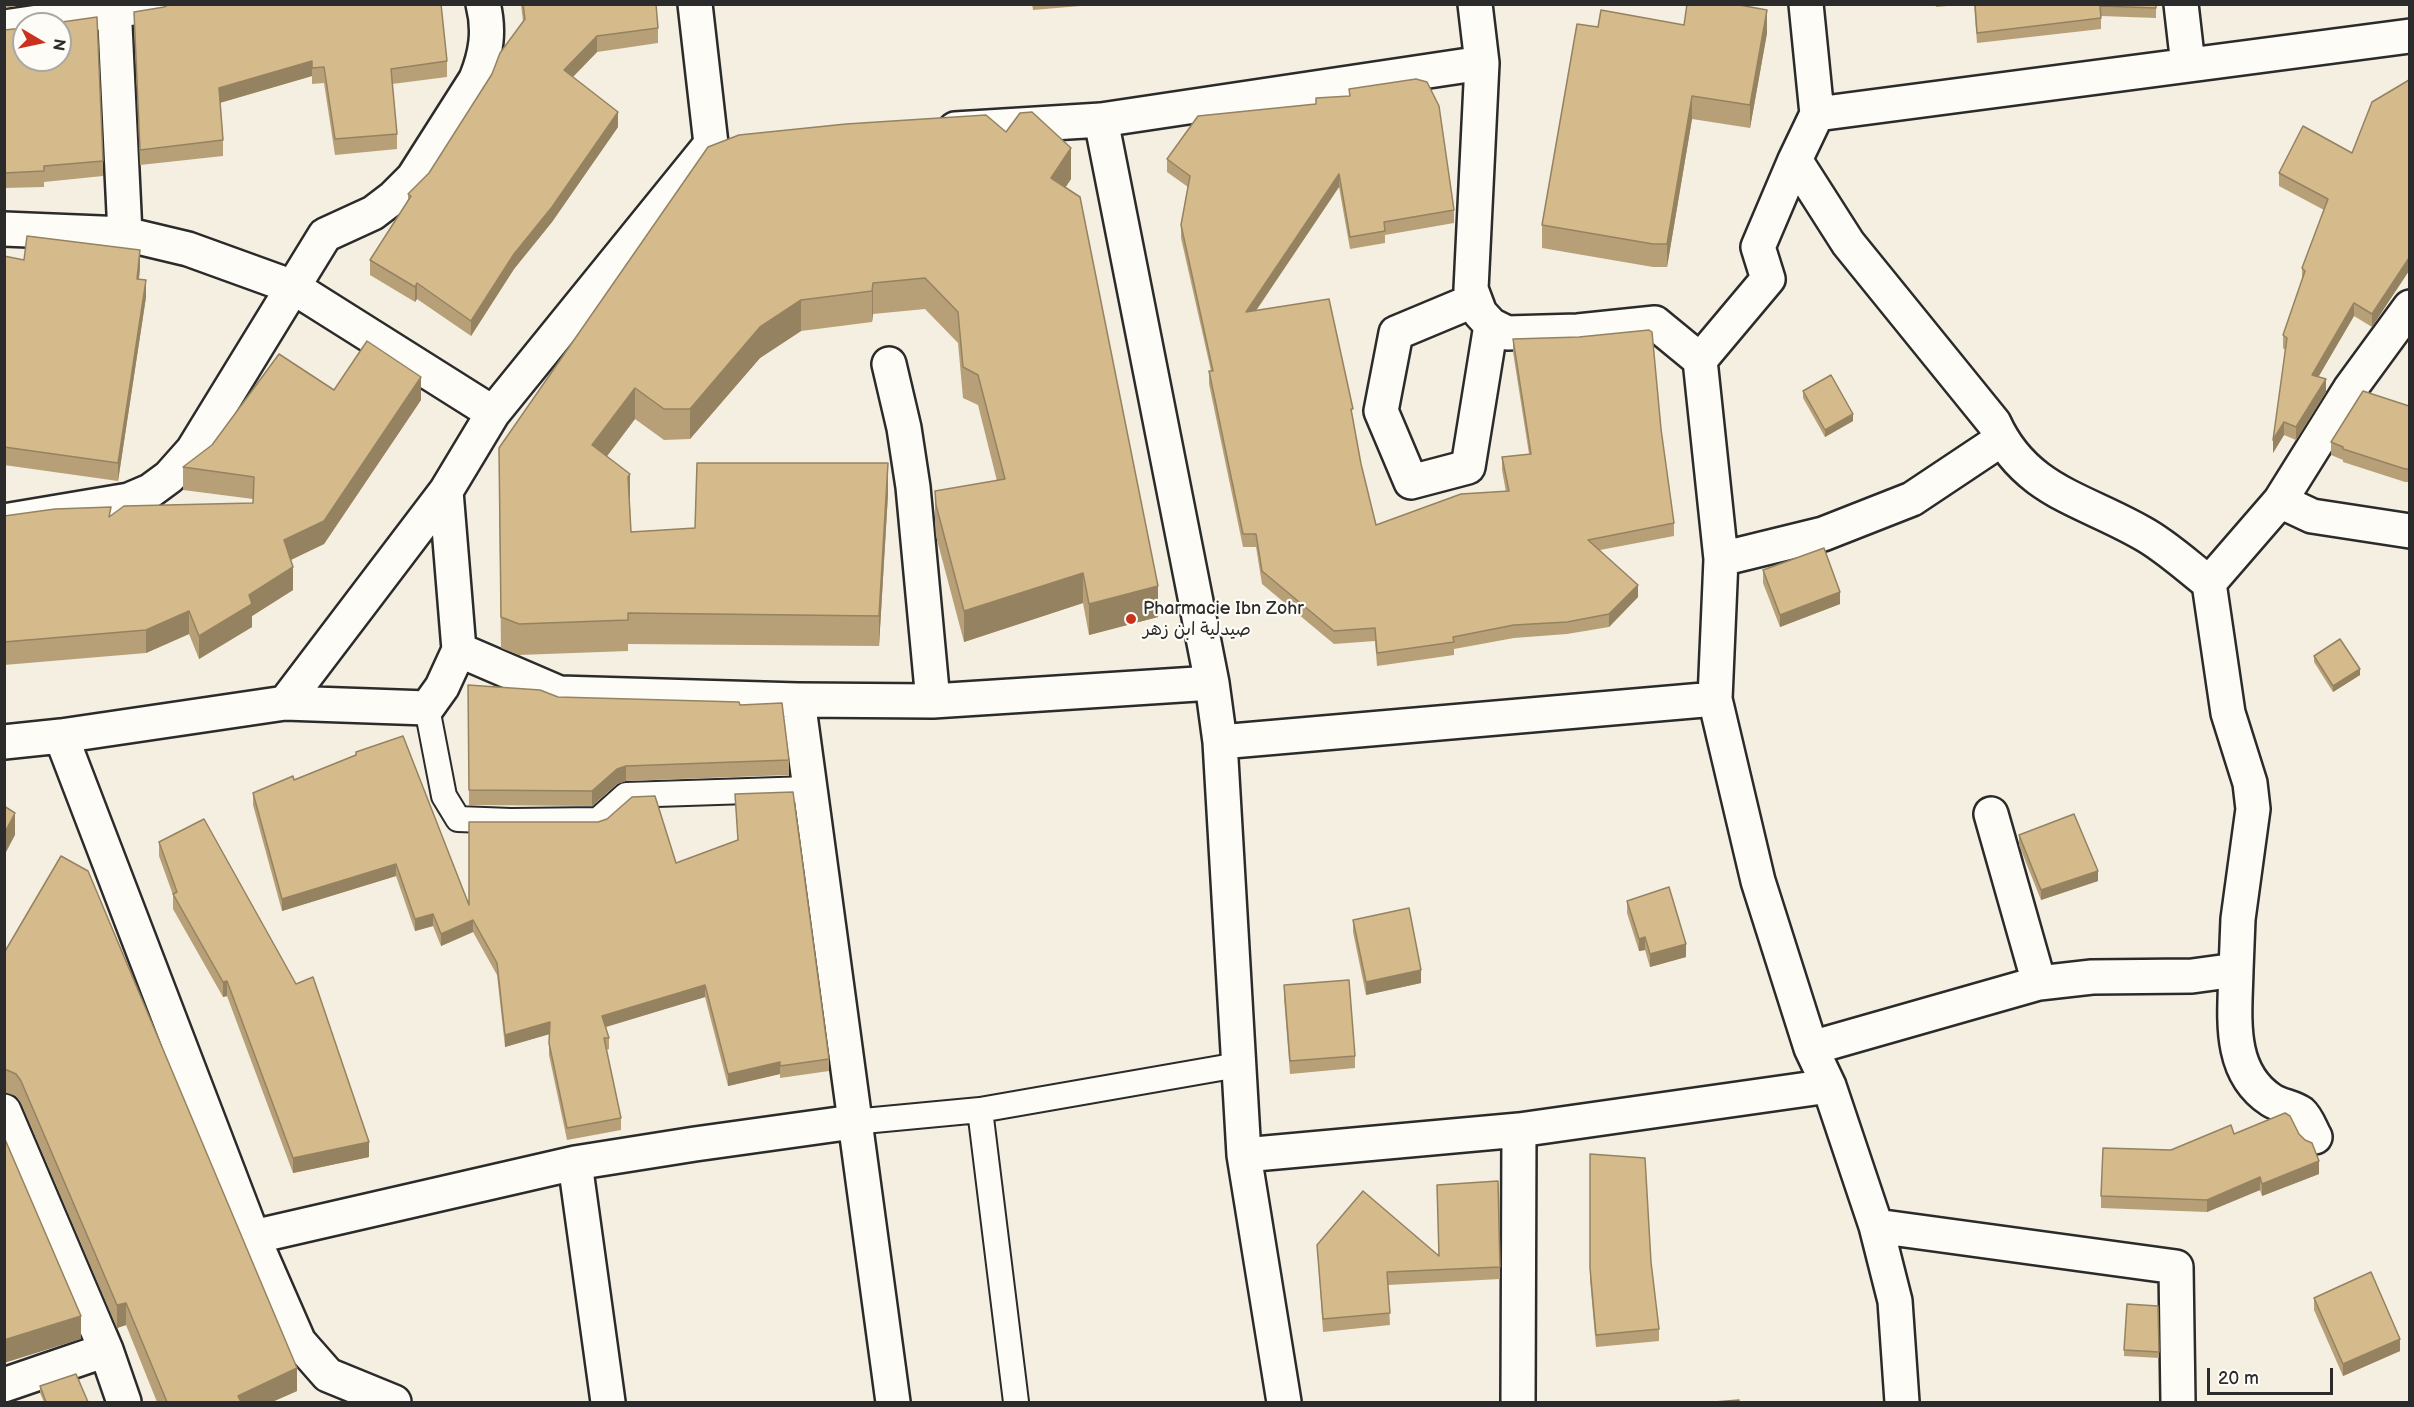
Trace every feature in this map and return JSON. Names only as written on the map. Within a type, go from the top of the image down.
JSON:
[{"type":"street","points":[[4,27],[114,7],[160,4]]},
{"type":"street","points":[[4,521],[129,500],[150,491],[169,477],[193,450],[325,235],[373,213],[413,178],[476,79],[483,63],[488,28],[483,4]]},
{"type":"street","points":[[285,703],[446,491],[493,413],[711,144],[695,4]]},
{"type":"street","points":[[1475,4],[1482,63],[1471,289],[1483,313],[1508,333],[1578,331],[1655,323],[1700,360],[1721,559],[1715,699],[1758,881],[1811,1048],[1829,1086],[1876,1226],[1895,1300],[1902,1402]]},
{"type":"street","points":[[1700,360],[1768,279],[1758,247],[1794,160],[1817,114],[1806,4]]},
{"type":"street","points":[[2181,4],[2188,65]]},
{"type":"street","points":[[114,7],[125,234]]},
{"type":"street","points":[[1817,114],[2409,36]]},
{"type":"street","points":[[924,131],[1101,120],[1482,63]]},
{"type":"street","points":[[1101,120],[1212,683],[1220,742],[1244,1155],[1284,1402]]},
{"type":"street","points":[[711,144],[746,142]]},
{"type":"street","points":[[1794,160],[1848,243],[1994,423],[2010,454],[2026,470],[2065,496],[2100,510],[2146,534],[2209,583],[2228,713],[2250,783],[2253,809],[2238,920],[2234,1030],[2241,1066],[2252,1084],[2272,1101],[2301,1113],[2316,1137]]},
{"type":"street","points":[[4,228],[125,234],[188,249],[293,287],[493,413]]},
{"type":"street","points":[[2209,583],[2280,501],[2350,389],[2409,307]]},
{"type":"street","points":[[1483,313],[1468,467],[1411,482],[1381,411],[1396,333],[1483,313]]},
{"type":"street","points":[[889,364],[904,428],[913,487],[933,701]]},
{"type":"street","points":[[1721,559],[1823,534],[1912,499],[2002,439]]},
{"type":"street","points":[[4,742],[62,736],[285,703],[427,708],[442,687],[459,650],[446,491]]},
{"type":"street","points":[[2280,501],[2312,516],[2409,531]]},
{"type":"street","points":[[459,650],[560,693],[798,700],[933,701],[1212,683]]},
{"type":"street","points":[[1220,742],[1715,699]]},
{"type":"street","points":[[798,700],[853,1122],[893,1402]]},
{"type":"street","points":[[62,736],[253,1237],[299,1342],[328,1375],[394,1402]]},
{"type":"street","points":[[1991,814],[2039,983]]},
{"type":"street","points":[[1811,1048],[2039,983],[2092,977],[2192,976],[2236,970]]},
{"type":"street","points":[[1244,1155],[1519,1130],[1829,1086]]},
{"type":"street","points":[[4,1111],[106,1350],[124,1402]]},
{"type":"street","points":[[253,1237],[575,1163],[853,1122]]},
{"type":"street","points":[[1518,1402],[1519,1130]]},
{"type":"street","points":[[575,1163],[608,1402]]},
{"type":"street","points":[[1876,1226],[2176,1267],[2178,1402]]},
{"type":"street","points":[[4,1385],[106,1350]]},
{"type":"lane","points":[[427,708],[444,795],[458,819],[598,820],[626,795],[809,789]]},
{"type":"lane","points":[[853,1122],[980,1110],[1238,1065]]},
{"type":"lane","points":[[980,1110],[1016,1402]]},
{"type":"building","points":[[170,4],[441,4],[447,61],[391,69],[397,134],[335,139],[324,67],[312,68],[312,61],[219,88],[223,140],[140,150],[134,12]]},
{"type":"building","points":[[523,4],[656,4],[658,28],[597,36],[564,70],[618,112],[552,207],[514,254],[471,321],[417,283],[415,287],[370,260],[411,196],[408,194],[429,173],[492,74],[500,53],[525,19]]},
{"type":"building","points":[[1687,4],[1734,4],[1767,10],[1750,105],[1692,96],[1667,244],[1653,244],[1542,225],[1577,24],[1598,27],[1601,10],[1684,25]]},
{"type":"building","points":[[1975,4],[2156,4],[2156,8],[2100,6],[2101,18],[1977,33]]},
{"type":"building","points":[[97,17],[103,161],[44,166],[44,171],[4,173],[4,30],[12,29],[12,72],[72,72],[72,21]]},
{"type":"building","points":[[1416,79],[1427,82],[1439,106],[1454,210],[1384,222],[1385,231],[1350,237],[1339,174],[1246,312],[1329,299],[1353,409],[1351,409],[1361,464],[1376,525],[1461,494],[1509,491],[1502,457],[1531,454],[1513,339],[1579,337],[1649,330],[1652,332],[1661,429],[1674,523],[1588,540],[1638,585],[1609,614],[1567,622],[1514,625],[1453,637],[1454,642],[1377,653],[1375,628],[1334,631],[1262,571],[1256,534],[1243,534],[1209,371],[1213,371],[1181,225],[1190,176],[1167,159],[1198,116],[1316,104],[1316,98],[1350,96],[1349,89]]},
{"type":"building","points":[[2409,80],[2409,258],[2372,314],[2354,303],[2312,375],[2326,379],[2296,427],[2284,422],[2273,440],[2287,338],[2283,335],[2305,271],[2302,268],[2328,199],[2279,173],[2303,126],[2352,153],[2372,102]]},
{"type":"building","points":[[1032,112],[1071,148],[1051,178],[1080,197],[1158,586],[1089,604],[1083,573],[964,611],[936,505],[935,491],[1005,479],[978,375],[963,367],[958,312],[925,278],[873,283],[872,291],[801,300],[760,327],[690,409],[664,409],[635,388],[592,445],[630,474],[628,477],[631,532],[695,528],[697,463],[888,463],[879,616],[628,613],[628,620],[519,624],[501,617],[499,448],[708,147],[739,135],[846,124],[986,115],[1006,132],[1020,113]]},
{"type":"building","points":[[27,236],[140,250],[137,279],[146,280],[118,463],[4,447],[4,256],[24,260]]},
{"type":"building","points":[[367,341],[421,377],[324,521],[284,540],[293,567],[249,595],[252,604],[199,636],[189,611],[146,630],[4,642],[4,516],[55,509],[111,507],[109,517],[124,506],[253,503],[254,477],[183,467],[212,445],[279,354],[334,390]]},
{"type":"building","points":[[1831,375],[1853,414],[1825,430],[1803,391]]},
{"type":"building","points":[[2363,391],[2409,406],[2409,469],[2343,449],[2331,442]]},
{"type":"building","points":[[1824,548],[1840,592],[1780,615],[1763,570]]},
{"type":"building","points":[[2340,639],[2360,669],[2333,686],[2314,656]]},
{"type":"building","points":[[468,685],[540,690],[558,697],[739,702],[740,705],[782,703],[789,760],[626,766],[617,769],[592,791],[469,790]]},
{"type":"building","points":[[403,736],[469,905],[469,822],[598,822],[607,819],[632,797],[655,796],[676,863],[738,840],[735,794],[793,792],[829,1059],[780,1066],[780,1062],[728,1074],[705,985],[602,1016],[609,1038],[604,1038],[621,1118],[567,1128],[549,1043],[550,1022],[505,1035],[497,963],[473,920],[441,934],[433,914],[415,919],[396,864],[282,899],[253,793],[293,776],[294,780],[356,755],[356,752]]},
{"type":"building","points":[[4,806],[15,813],[4,834]]},
{"type":"building","points":[[2074,814],[2098,871],[2041,890],[2019,835]]},
{"type":"building","points":[[204,819],[296,984],[313,977],[369,1142],[293,1158],[227,981],[223,982],[173,894],[177,892],[159,842]]},
{"type":"building","points":[[61,856],[88,871],[297,1368],[238,1396],[241,1402],[167,1402],[126,1303],[117,1305],[21,1081],[16,1074],[4,1070],[4,953]]},
{"type":"building","points":[[1669,887],[1686,944],[1650,954],[1645,937],[1639,939],[1627,901]]},
{"type":"building","points":[[1409,908],[1421,970],[1366,982],[1353,920]]},
{"type":"building","points":[[1349,980],[1355,1056],[1290,1061],[1284,985]]},
{"type":"building","points":[[2285,1113],[2290,1116],[2299,1134],[2312,1143],[2319,1161],[2262,1184],[2260,1177],[2207,1200],[2101,1196],[2103,1148],[2171,1150],[2231,1125],[2234,1134]]},
{"type":"building","points":[[4,1137],[81,1316],[4,1340]]},
{"type":"building","points":[[1590,1154],[1645,1158],[1651,1262],[1659,1329],[1596,1335],[1590,1268]]},
{"type":"building","points":[[1498,1181],[1500,1267],[1387,1272],[1390,1313],[1323,1319],[1317,1245],[1363,1191],[1439,1256],[1437,1185]]},
{"type":"building","points":[[2371,1272],[2400,1339],[2343,1364],[2314,1298]]},
{"type":"building","points":[[2127,1304],[2158,1306],[2159,1352],[2124,1350]]},
{"type":"building","points":[[76,1374],[88,1402],[46,1402],[40,1386]]},
{"type":"building","points":[[1739,1400],[1739,1402],[1714,1402]]},
{"type":"place","name":"Pharmacie Ibn Zohr صيدلية ابن زهر","points":[[1131,619]]}]
